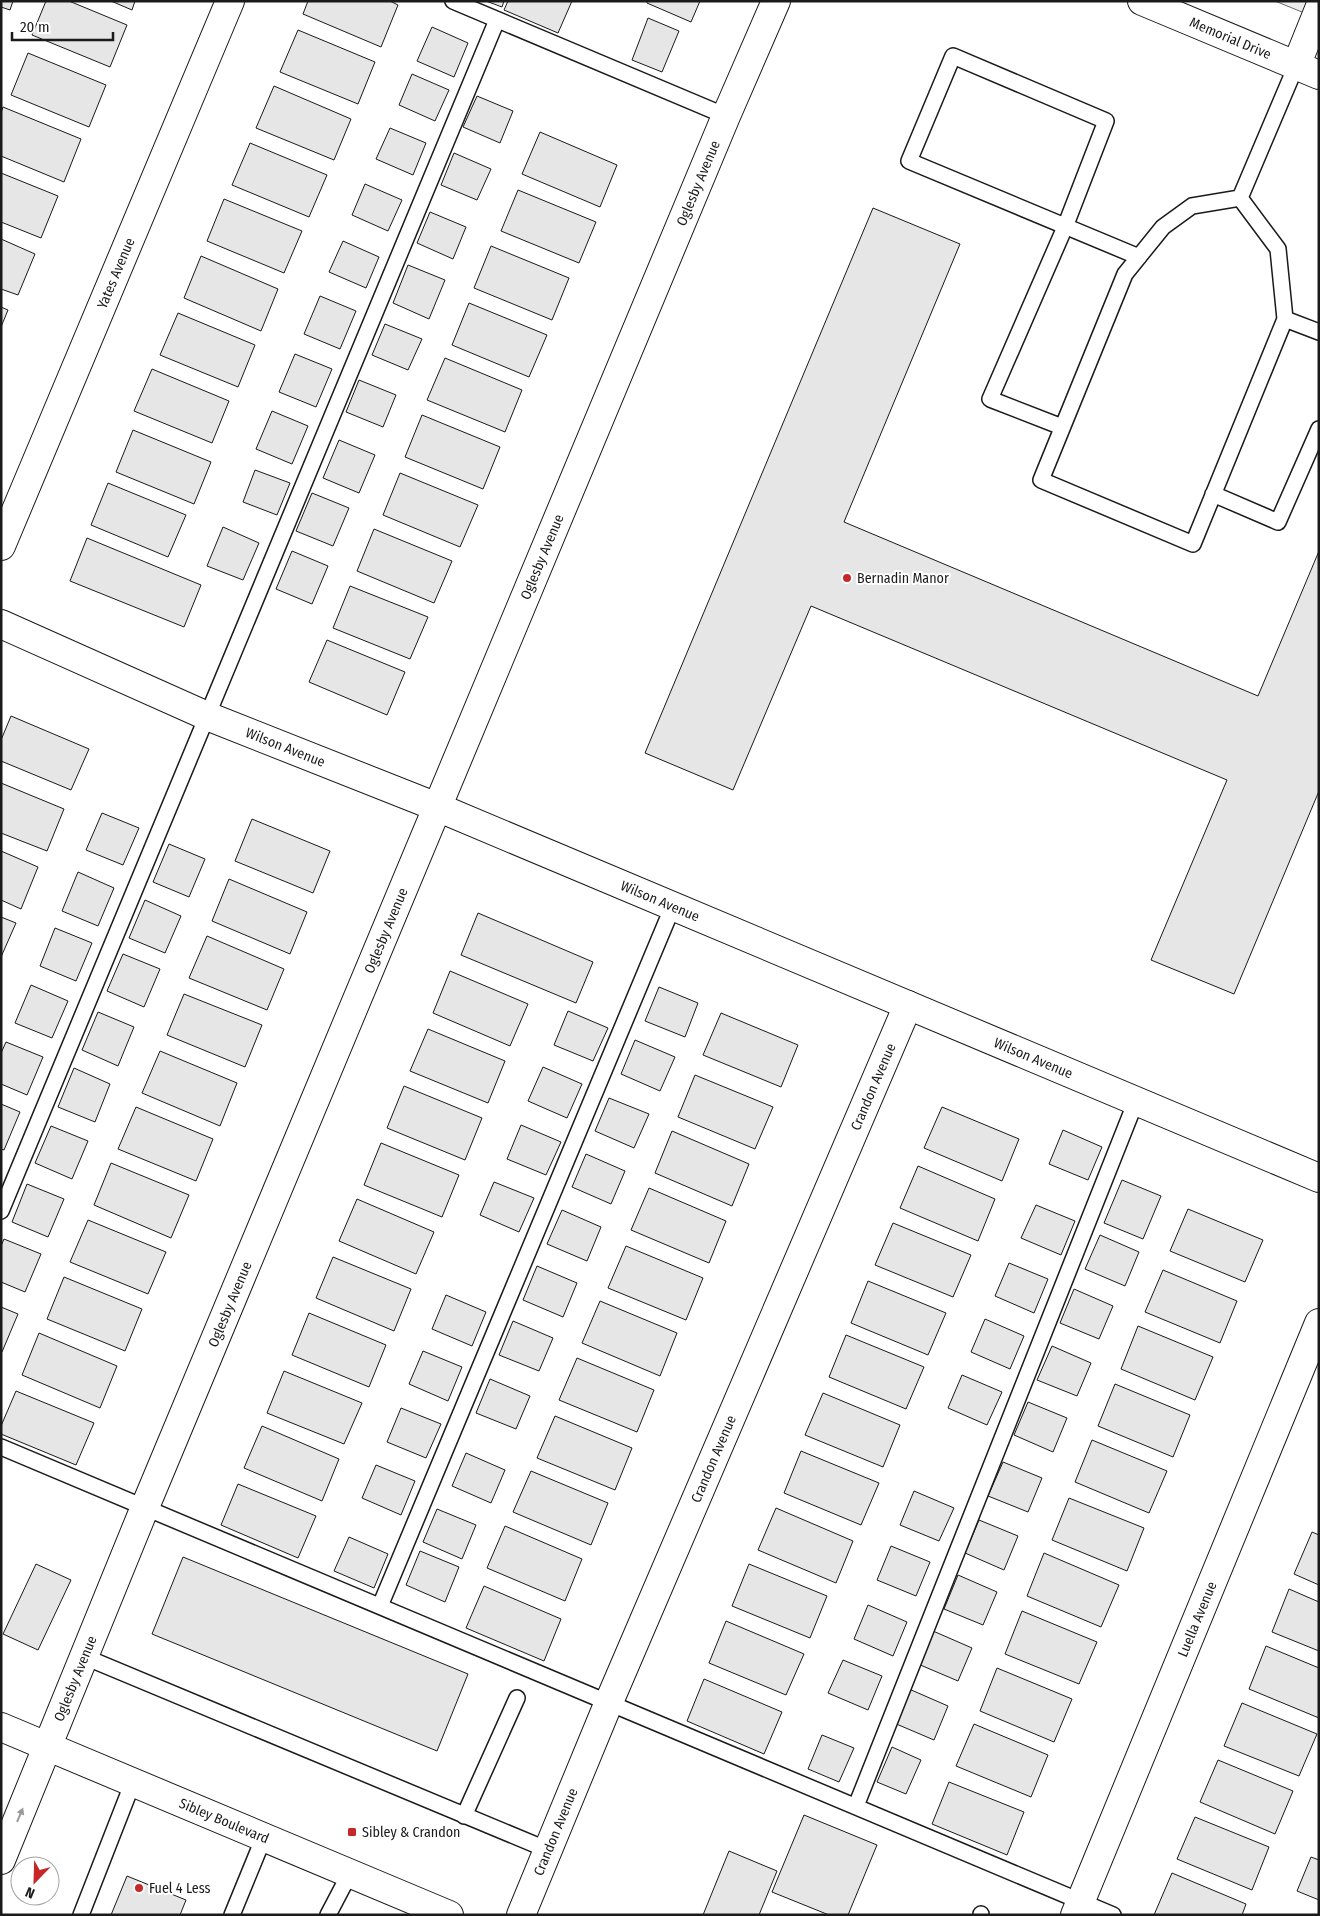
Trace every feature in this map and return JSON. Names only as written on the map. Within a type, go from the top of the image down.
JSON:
[{"type":"street","name":"Yates Avenue","points":[[1,546],[230,1]]},
{"type":"street","name":"Oglesby Avenue","points":[[3,1849],[49,1746],[146,1507],[438,806],[726,116],[776,1]]},
{"type":"street","name":"Memorial Drive","points":[[1142,1],[1307,70]]},
{"type":"street","points":[[1307,70],[1319,9]]},
{"type":"street","name":"Wilson Avenue","points":[[1,624],[207,716],[438,806],[1319,1178]]},
{"type":"street","name":"Crandon Avenue","points":[[521,1915],[609,1702],[908,1005]]},
{"type":"street","name":"Luella Avenue","points":[[1078,1908],[1319,1323]]},
{"type":"street","name":"Sibley Boulevard","points":[[1,1727],[449,1915]]},
{"type":"lane","points":[[452,1],[726,116]]},
{"type":"lane","points":[[1,1211],[497,20]]},
{"type":"lane","points":[[1062,427],[990,399],[1066,226],[1106,121],[953,56],[909,161],[1066,226],[1139,257]]},
{"type":"lane","points":[[1240,198],[1307,70]]},
{"type":"lane","points":[[1240,198],[1278,249],[1285,319],[1193,544],[1040,480],[1125,274],[1163,227],[1192,206],[1240,198]]},
{"type":"lane","points":[[1285,319],[1319,332]]},
{"type":"lane","points":[[1213,494],[1278,522],[1319,429]]},
{"type":"lane","points":[[380,1606],[673,906]]},
{"type":"lane","points":[[856,1806],[1136,1101]]},
{"type":"lane","points":[[1,1447],[856,1806],[1078,1908],[1113,1915]]},
{"type":"lane","points":[[85,1657],[548,1850]]},
{"type":"lane","points":[[464,1816],[517,1698]]},
{"type":"lane","points":[[81,1915],[133,1782]]},
{"type":"lane","points":[[232,1915],[264,1837]]},
{"type":"lane","points":[[328,1915],[350,1873]]},
{"type":"shaded area","points":[[1275,1],[1319,1],[1319,19]]},
{"type":"building","points":[[1,1],[13,1],[10,10],[1,7]]},
{"type":"building","points":[[46,1],[69,1],[127,25],[110,67],[32,35]]},
{"type":"building","points":[[111,1],[135,1],[132,10]]},
{"type":"building","points":[[308,1],[390,1],[398,5],[381,47],[303,14]]},
{"type":"building","points":[[486,1],[504,1],[502,7]]},
{"type":"building","points":[[508,1],[572,1],[558,33],[504,10]]},
{"type":"building","points":[[647,1],[700,1],[691,22],[647,3]]},
{"type":"building","points":[[648,18],[679,31],[662,72],[632,60]]},
{"type":"building","points":[[432,27],[468,43],[454,77],[417,61]]},
{"type":"building","points":[[298,30],[375,62],[358,104],[280,72]]},
{"type":"building","points":[[28,53],[106,85],[89,127],[11,95]]},
{"type":"building","points":[[412,74],[449,90],[435,121],[399,105]]},
{"type":"building","points":[[274,86],[351,119],[334,160],[256,128]]},
{"type":"building","points":[[477,96],[513,111],[500,143],[463,127]]},
{"type":"building","points":[[3,107],[81,139],[64,182],[1,156],[1,113]]},
{"type":"building","points":[[390,128],[426,143],[413,175],[376,159]]},
{"type":"building","points":[[540,132],[617,165],[600,207],[522,174]]},
{"type":"building","points":[[250,143],[327,175],[309,217],[232,185]]},
{"type":"building","points":[[454,153],[491,169],[477,200],[441,185]]},
{"type":"building","points":[[1,173],[58,196],[41,238],[1,222]]},
{"type":"building","points":[[365,184],[402,200],[388,231],[352,215]]},
{"type":"building","points":[[518,190],[596,222],[579,263],[501,231]]},
{"type":"building","points":[[224,199],[302,231],[284,273],[207,241]]},
{"type":"building","name":"Bernadin Manor","points":[[873,208],[960,244],[844,522],[1258,696],[1319,551],[1319,791],[1234,994],[1151,960],[1227,780],[811,606],[733,790],[645,753]]},
{"type":"building","points":[[430,212],[466,227],[453,259],[417,243]]},
{"type":"building","points":[[1,239],[35,254],[18,295],[1,289]]},
{"type":"building","points":[[343,241],[379,257],[366,288],[329,272]]},
{"type":"building","points":[[491,246],[569,278],[552,320],[474,288]]},
{"type":"building","points":[[201,256],[278,289],[261,331],[184,298]]},
{"type":"building","points":[[408,265],[445,280],[429,319],[393,303]]},
{"type":"building","points":[[320,296],[356,311],[340,349],[304,334]]},
{"type":"building","points":[[469,303],[547,335],[529,377],[452,345]]},
{"type":"building","points":[[1,307],[8,310],[1,327]]},
{"type":"building","points":[[178,313],[255,345],[238,387],[160,355]]},
{"type":"building","points":[[385,324],[422,339],[408,370],[372,355]]},
{"type":"building","points":[[295,354],[332,369],[316,407],[279,392]]},
{"type":"building","points":[[445,358],[522,390],[505,432],[427,400]]},
{"type":"building","points":[[152,369],[229,401],[212,443],[134,411]]},
{"type":"building","points":[[359,380],[396,395],[383,427],[346,412]]},
{"type":"building","points":[[272,411],[308,426],[292,464],[256,449]]},
{"type":"building","points":[[422,415],[500,447],[483,489],[405,457]]},
{"type":"building","points":[[133,430],[211,462],[194,504],[116,472]]},
{"type":"building","points":[[339,440],[375,455],[359,493],[323,478]]},
{"type":"building","points":[[255,470],[290,483],[277,515],[243,502]]},
{"type":"building","points":[[400,473],[478,505],[460,547],[383,515]]},
{"type":"building","points":[[108,483],[186,515],[168,557],[91,525]]},
{"type":"building","points":[[312,493],[349,508],[333,546],[296,531]]},
{"type":"building","points":[[223,527],[259,543],[243,580],[207,566]]},
{"type":"building","points":[[374,529],[452,561],[434,603],[357,571]]},
{"type":"building","points":[[87,538],[201,585],[184,627],[70,581]]},
{"type":"building","points":[[292,551],[328,566],[312,604],[276,589]]},
{"type":"building","points":[[350,586],[428,617],[410,659],[333,628]]},
{"type":"building","points":[[327,640],[405,672],[387,715],[309,682]]},
{"type":"building","points":[[11,716],[89,749],[71,790],[1,761],[1,740]]},
{"type":"building","points":[[1,783],[64,809],[47,851],[1,833]]},
{"type":"building","points":[[102,813],[139,828],[123,865],[86,850]]},
{"type":"building","points":[[252,819],[330,851],[313,893],[235,861]]},
{"type":"building","points":[[169,844],[205,859],[189,897],[153,882]]},
{"type":"building","points":[[1,851],[38,867],[21,909],[1,900]]},
{"type":"building","points":[[78,872],[114,888],[98,926],[62,911]]},
{"type":"building","points":[[229,879],[307,912],[290,954],[212,921]]},
{"type":"building","points":[[145,900],[181,916],[165,953],[129,938]]},
{"type":"building","points":[[478,913],[593,962],[576,1003],[461,955]]},
{"type":"building","points":[[1,917],[16,923],[1,957]]},
{"type":"building","points":[[55,928],[92,943],[76,981],[40,966]]},
{"type":"building","points":[[207,936],[284,969],[267,1010],[189,978]]},
{"type":"building","points":[[123,954],[160,969],[144,1007],[107,991]]},
{"type":"building","points":[[450,971],[528,1004],[510,1046],[433,1013]]},
{"type":"building","points":[[31,985],[68,1001],[52,1038],[15,1023]]},
{"type":"building","points":[[659,987],[698,1003],[685,1037],[645,1021]]},
{"type":"building","points":[[184,994],[262,1025],[245,1067],[167,1035]]},
{"type":"building","points":[[568,1011],[608,1028],[593,1061],[554,1045]]},
{"type":"building","points":[[98,1012],[134,1027],[118,1066],[82,1050]]},
{"type":"building","points":[[721,1013],[798,1045],[781,1087],[703,1055]]},
{"type":"building","points":[[428,1029],[505,1061],[488,1103],[410,1071]]},
{"type":"building","points":[[635,1040],[675,1057],[660,1091],[621,1074]]},
{"type":"building","points":[[6,1042],[43,1057],[27,1095],[1,1084],[1,1053]]},
{"type":"building","points":[[160,1051],[237,1083],[220,1126],[142,1093]]},
{"type":"building","points":[[543,1067],[582,1084],[567,1118],[528,1101]]},
{"type":"building","points":[[74,1068],[110,1084],[95,1122],[58,1107]]},
{"type":"building","points":[[695,1075],[773,1107],[755,1149],[678,1117]]},
{"type":"building","points":[[404,1086],[482,1118],[465,1160],[387,1128]]},
{"type":"building","points":[[609,1098],[649,1114],[634,1148],[595,1131]]},
{"type":"building","points":[[1,1104],[20,1112],[4,1150],[1,1149]]},
{"type":"building","points":[[136,1107],[213,1139],[196,1181],[118,1149]]},
{"type":"building","points":[[942,1107],[1019,1139],[1002,1181],[924,1148]]},
{"type":"building","points":[[521,1125],[561,1142],[546,1175],[507,1159]]},
{"type":"building","points":[[51,1126],[88,1141],[72,1179],[35,1163]]},
{"type":"building","points":[[1063,1130],[1102,1147],[1088,1180],[1049,1164]]},
{"type":"building","points":[[672,1131],[749,1164],[732,1206],[655,1173]]},
{"type":"building","points":[[381,1143],[459,1175],[442,1217],[364,1185]]},
{"type":"building","points":[[586,1154],[625,1171],[611,1204],[572,1187]]},
{"type":"building","points":[[111,1163],[189,1195],[171,1238],[94,1205]]},
{"type":"building","points":[[918,1166],[995,1199],[978,1241],[900,1208]]},
{"type":"building","points":[[1122,1180],[1161,1196],[1143,1239],[1104,1223]]},
{"type":"building","points":[[494,1182],[534,1198],[519,1232],[480,1215]]},
{"type":"building","points":[[27,1184],[64,1199],[48,1237],[12,1222]]},
{"type":"building","points":[[649,1188],[726,1221],[709,1263],[631,1230]]},
{"type":"building","points":[[357,1199],[434,1232],[416,1274],[339,1241]]},
{"type":"building","points":[[1036,1205],[1075,1221],[1061,1255],[1021,1238]]},
{"type":"building","points":[[1188,1209],[1263,1240],[1245,1282],[1170,1251]]},
{"type":"building","points":[[562,1210],[601,1227],[587,1261],[547,1244]]},
{"type":"building","points":[[88,1220],[166,1252],[148,1294],[70,1262]]},
{"type":"building","points":[[893,1223],[971,1255],[953,1297],[875,1265]]},
{"type":"building","points":[[1100,1235],[1139,1252],[1125,1286],[1085,1269]]},
{"type":"building","points":[[4,1239],[41,1254],[25,1292],[1,1282],[1,1246]]},
{"type":"building","points":[[626,1246],[703,1278],[686,1320],[608,1288]]},
{"type":"building","points":[[333,1257],[411,1289],[394,1331],[316,1298]]},
{"type":"building","points":[[1009,1263],[1048,1279],[1034,1313],[995,1296]]},
{"type":"building","points":[[537,1266],[577,1283],[563,1317],[523,1300]]},
{"type":"building","points":[[1163,1270],[1237,1301],[1220,1343],[1145,1312]]},
{"type":"building","points":[[64,1277],[142,1309],[125,1351],[47,1319]]},
{"type":"building","points":[[868,1281],[946,1313],[928,1355],[851,1323]]},
{"type":"building","points":[[1074,1289],[1113,1306],[1099,1339],[1060,1323]]},
{"type":"building","points":[[446,1295],[486,1312],[472,1346],[432,1329]]},
{"type":"building","points":[[600,1301],[677,1333],[660,1376],[582,1343]]},
{"type":"building","points":[[1,1307],[18,1314],[2,1352],[1,1352]]},
{"type":"building","points":[[309,1313],[386,1345],[369,1387],[292,1355]]},
{"type":"building","points":[[985,1319],[1024,1336],[1010,1369],[971,1352]]},
{"type":"building","points":[[513,1321],[553,1338],[539,1371],[499,1355]]},
{"type":"building","points":[[1138,1326],[1213,1357],[1195,1400],[1121,1369]]},
{"type":"building","points":[[39,1333],[117,1366],[100,1408],[22,1375]]},
{"type":"building","points":[[846,1335],[924,1367],[906,1409],[829,1377]]},
{"type":"building","points":[[1052,1346],[1091,1363],[1077,1396],[1037,1380]]},
{"type":"building","points":[[423,1351],[462,1367],[448,1401],[409,1384]]},
{"type":"building","points":[[577,1358],[654,1390],[637,1432],[559,1400]]},
{"type":"building","points":[[284,1371],[362,1403],[344,1444],[267,1413]]},
{"type":"building","points":[[962,1375],[1002,1392],[987,1425],[948,1408]]},
{"type":"building","points":[[490,1379],[530,1396],[516,1429],[476,1413]]},
{"type":"building","points":[[1115,1384],[1190,1415],[1173,1457],[1098,1426]]},
{"type":"building","points":[[16,1391],[94,1423],[76,1465],[1,1434],[1,1426]]},
{"type":"building","points":[[823,1393],[900,1425],[883,1467],[805,1435]]},
{"type":"building","points":[[1028,1402],[1067,1418],[1053,1452],[1014,1435]]},
{"type":"building","points":[[401,1408],[441,1424],[426,1458],[387,1442]]},
{"type":"building","points":[[555,1416],[632,1448],[615,1490],[537,1458]]},
{"type":"building","points":[[262,1426],[339,1459],[322,1501],[244,1468]]},
{"type":"building","points":[[1092,1440],[1167,1471],[1149,1513],[1075,1482]]},
{"type":"building","points":[[801,1451],[879,1483],[861,1525],[784,1493]]},
{"type":"building","points":[[466,1453],[505,1470],[491,1503],[452,1486]]},
{"type":"building","points":[[1003,1462],[1042,1478],[1028,1512],[988,1496]]},
{"type":"building","points":[[376,1465],[415,1481],[401,1515],[362,1498]]},
{"type":"building","points":[[531,1471],[608,1503],[591,1545],[513,1512]]},
{"type":"building","points":[[238,1484],[316,1516],[298,1558],[221,1525]]},
{"type":"building","points":[[914,1491],[954,1508],[939,1541],[900,1525]]},
{"type":"building","points":[[1069,1498],[1144,1528],[1127,1571],[1052,1540]]},
{"type":"building","points":[[776,1508],[853,1541],[836,1583],[758,1550]]},
{"type":"building","points":[[437,1509],[476,1525],[462,1559],[423,1542]]},
{"type":"building","points":[[979,1520],[1018,1536],[1004,1570],[965,1553]]},
{"type":"building","points":[[505,1526],[582,1559],[565,1601],[487,1568]]},
{"type":"building","points":[[1312,1532],[1319,1535],[1319,1585],[1294,1574]]},
{"type":"building","points":[[349,1537],[388,1554],[374,1588],[334,1571]]},
{"type":"building","points":[[891,1546],[930,1562],[916,1596],[877,1580]]},
{"type":"building","points":[[420,1551],[459,1567],[445,1602],[406,1585]]},
{"type":"building","points":[[1044,1553],[1119,1585],[1101,1627],[1027,1596]]},
{"type":"building","points":[[183,1557],[468,1674],[437,1751],[152,1634]]},
{"type":"building","points":[[36,1564],[71,1580],[38,1650],[3,1634]]},
{"type":"building","points":[[749,1564],[827,1596],[810,1638],[732,1606]]},
{"type":"building","points":[[958,1575],[997,1592],[983,1625],[944,1609]]},
{"type":"building","points":[[484,1586],[561,1619],[544,1661],[466,1628]]},
{"type":"building","points":[[1289,1589],[1319,1602],[1319,1651],[1272,1632]]},
{"type":"building","points":[[868,1605],[907,1622],[893,1656],[854,1639]]},
{"type":"building","points":[[1022,1611],[1097,1642],[1079,1684],[1005,1654]]},
{"type":"building","points":[[726,1621],[804,1654],[786,1695],[709,1663]]},
{"type":"building","points":[[933,1631],[972,1648],[958,1681],[918,1664]]},
{"type":"building","points":[[1266,1646],[1319,1668],[1319,1718],[1249,1689]]},
{"type":"building","points":[[843,1660],[882,1676],[868,1710],[828,1693]]},
{"type":"building","points":[[997,1668],[1072,1699],[1054,1742],[980,1711]]},
{"type":"building","points":[[704,1679],[782,1712],[764,1754],[687,1721]]},
{"type":"building","points":[[909,1689],[948,1706],[934,1740],[894,1723]]},
{"type":"building","points":[[1242,1703],[1317,1734],[1299,1776],[1224,1746]]},
{"type":"building","points":[[974,1724],[1048,1755],[1031,1797],[956,1766]]},
{"type":"building","points":[[822,1735],[854,1748],[839,1782],[808,1769]]},
{"type":"building","points":[[892,1747],[921,1760],[906,1794],[877,1782]]},
{"type":"building","points":[[1218,1760],[1293,1791],[1275,1834],[1200,1802]]},
{"type":"building","points":[[949,1782],[1024,1812],[1007,1855],[932,1824]]},
{"type":"building","points":[[804,1815],[877,1845],[848,1915],[829,1915],[772,1892]]},
{"type":"building","points":[[1195,1817],[1269,1847],[1252,1890],[1177,1859]]},
{"type":"building","points":[[729,1851],[777,1871],[759,1915],[703,1915]]},
{"type":"building","points":[[1311,1857],[1319,1860],[1319,1900],[1297,1891]]},
{"type":"building","points":[[1172,1873],[1246,1904],[1242,1915],[1154,1915]]},
{"type":"building","name":"Fuel 4 Less","points":[[127,1876],[186,1900],[180,1915],[111,1915]]},
{"type":"place","name":"Bernadin Manor","points":[[847,578]]},
{"type":"place","name":"Sibley & Crandon","points":[[352,1832]]},
{"type":"place","name":"Fuel 4 Less","points":[[139,1888]]}]
